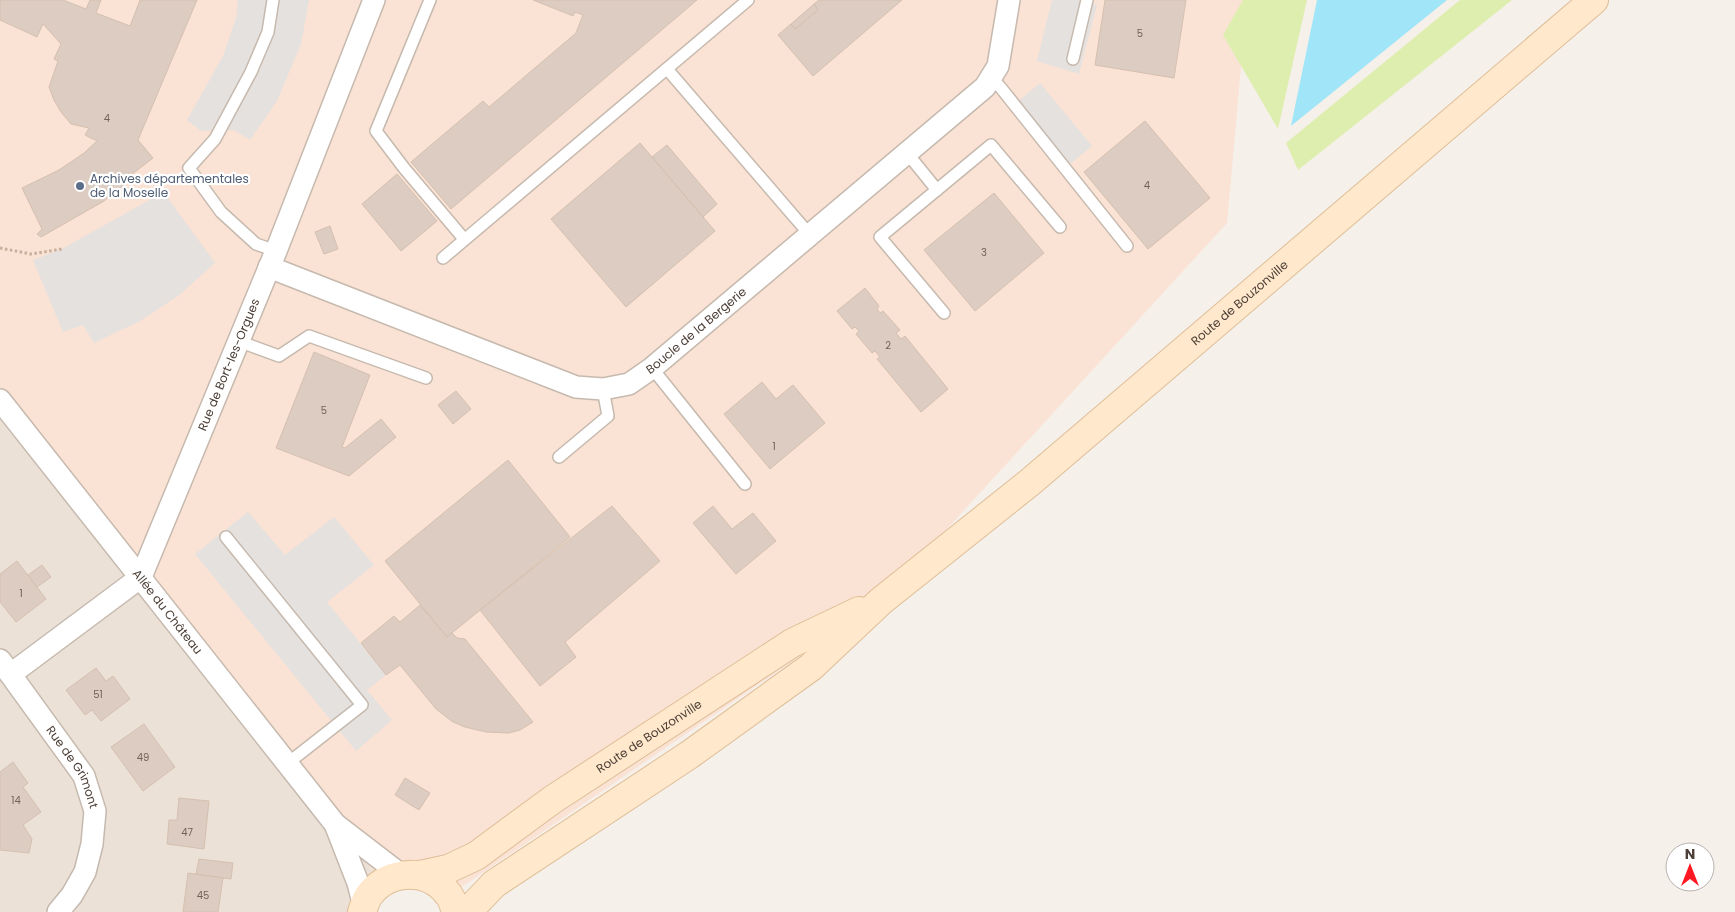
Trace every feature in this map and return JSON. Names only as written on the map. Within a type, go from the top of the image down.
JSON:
[{"type":"main road","name":"Route de Bouzonville","points":[[464,912],[475,904],[494,884],[689,755],[811,667],[881,601],[1036,477],[1594,0]]},
{"type":"main road","name":"Route de Bouzonville","points":[[363,909],[369,895],[382,882],[410,874],[448,869],[476,856],[552,800],[792,643],[881,601]]},
{"type":"main road","points":[[410,874],[438,883],[450,895],[456,912]]},
{"type":"street","name":"Rue de Bort-les-Orgues","points":[[141,577],[272,259],[374,0]]},
{"type":"street","name":"Boucle de la Bergerie","points":[[272,259],[576,387],[603,389],[629,384],[652,368],[985,87],[998,66],[1008,0]]},
{"type":"street","name":"Allée du Château","points":[[0,400],[335,824],[358,883],[363,909]]},
{"type":"street","points":[[6,667],[141,577]]},
{"type":"street","name":"Rue de Grimont","points":[[6,667],[84,776],[96,812],[92,844],[85,872],[72,895],[58,912]]},
{"type":"street","name":"Allée du Château","points":[[335,824],[410,874]]},
{"type":"lane","points":[[272,259],[221,212],[189,168],[215,139],[251,72],[268,32],[273,0]]},
{"type":"lane","points":[[430,0],[376,131],[404,168],[464,239]]},
{"type":"lane","points":[[442,258],[748,0]]},
{"type":"lane","points":[[1073,59],[1087,0]]},
{"type":"lane","points":[[667,68],[810,235]]},
{"type":"lane","points":[[991,77],[1002,88],[1127,246]]},
{"type":"lane","points":[[944,313],[880,237],[991,145],[1060,227]]},
{"type":"lane","points":[[908,153],[937,190]]},
{"type":"lane","points":[[238,341],[279,356],[309,336],[426,378]]},
{"type":"lane","points":[[652,368],[745,484]]},
{"type":"lane","points":[[559,457],[608,416],[603,389]]},
{"type":"lane","points":[[226,537],[362,705],[288,763]]},
{"type":"path","points":[[0,248],[31,254],[62,249]]},
{"type":"shaded area","points":[[0,0],[1247,0],[1227,223],[881,601],[450,895],[382,882],[0,400]]},
{"type":"shaded area","points":[[238,0],[309,0],[301,44],[277,101],[250,140],[234,130],[201,131],[187,120],[223,56],[236,18]]},
{"type":"shaded area","points":[[1052,0],[1081,0],[1097,5],[1079,74],[1037,61]]},
{"type":"shaded area","points":[[1040,83],[1092,146],[1065,168],[1014,105]]},
{"type":"shaded area","points":[[162,190],[215,263],[178,296],[140,321],[94,343],[83,325],[63,332],[33,260],[62,249],[153,198]]},
{"type":"shaded area","points":[[0,400],[382,882],[376,912],[0,912]]},
{"type":"shaded area","points":[[248,512],[285,555],[334,517],[374,565],[327,602],[386,675],[367,690],[392,720],[356,751],[195,554]]},
{"type":"green space","points":[[1243,0],[1307,0],[1278,129],[1223,35]]},
{"type":"green space","points":[[1460,0],[1512,0],[1298,170],[1286,143]]},
{"type":"water","points":[[1317,0],[1447,0],[1291,126]]},
{"type":"building","points":[[0,0],[63,0],[86,9],[90,0],[101,0],[96,13],[130,26],[140,0],[197,0],[138,140],[153,158],[122,182],[124,185],[104,201],[41,237],[37,234],[42,229],[22,188],[59,170],[84,153],[97,141],[85,135],[89,128],[71,124],[61,112],[49,87],[58,61],[54,59],[61,44],[43,24],[37,37],[0,20]]},
{"type":"building","points":[[533,0],[697,0],[451,209],[411,162],[483,101],[489,107],[576,33],[583,15],[575,12],[573,16]]},
{"type":"building","points":[[819,0],[902,0],[813,76],[778,35],[791,24],[795,29],[818,10],[814,4]]},
{"type":"building","points":[[1105,0],[1186,0],[1174,78],[1095,65]]},
{"type":"building","points":[[814,4],[818,10],[795,29],[791,24]]},
{"type":"building","points":[[1145,121],[1210,198],[1148,249],[1084,172]]},
{"type":"building","points":[[640,143],[715,231],[626,307],[551,219]]},
{"type":"building","points":[[667,145],[717,204],[703,217],[652,157]]},
{"type":"building","points":[[397,174],[437,221],[401,251],[362,204]]},
{"type":"building","points":[[994,193],[1044,253],[975,311],[924,250]]},
{"type":"building","points":[[330,226],[338,249],[324,254],[315,232]]},
{"type":"building","points":[[865,288],[879,306],[877,309],[880,313],[883,311],[900,330],[896,333],[901,339],[905,336],[948,389],[921,412],[877,359],[880,357],[875,351],[872,353],[856,334],[859,331],[855,327],[852,329],[837,311]]},
{"type":"building","points":[[314,352],[370,375],[342,447],[345,448],[381,419],[396,437],[349,476],[276,448]]},
{"type":"building","points":[[762,382],[776,399],[793,385],[825,423],[770,469],[724,414]]},
{"type":"building","points":[[456,391],[471,409],[453,424],[438,405]]},
{"type":"building","points":[[508,460],[570,537],[447,637],[385,561]]},
{"type":"building","points":[[612,506],[660,561],[565,642],[576,657],[540,686],[480,610]]},
{"type":"building","points":[[713,506],[732,529],[753,513],[776,541],[736,574],[693,523]]},
{"type":"building","points":[[17,561],[46,599],[16,622],[0,602],[0,574]]},
{"type":"building","points":[[42,565],[51,577],[37,587],[28,575]]},
{"type":"building","points":[[420,605],[447,637],[452,633],[457,638],[465,639],[533,722],[520,730],[509,733],[486,732],[465,727],[453,722],[436,709],[400,665],[386,675],[361,643],[394,616],[400,622]]},
{"type":"building","points":[[96,668],[106,681],[113,676],[130,699],[101,721],[92,710],[85,715],[66,690]]},
{"type":"building","points":[[144,724],[175,767],[143,791],[111,747]]},
{"type":"building","points":[[13,762],[28,783],[23,787],[41,812],[23,825],[32,839],[29,853],[0,850],[0,772]]},
{"type":"building","points":[[405,778],[430,793],[419,810],[395,795]]},
{"type":"building","points":[[179,798],[209,801],[204,849],[167,844],[169,820],[177,820]]},
{"type":"building","points":[[199,859],[233,863],[231,879],[196,874]]},
{"type":"building","points":[[188,873],[223,878],[218,912],[183,912]]},
{"type":"place","name":"Archives départementales de la Moselle","points":[[80,186]]}]
